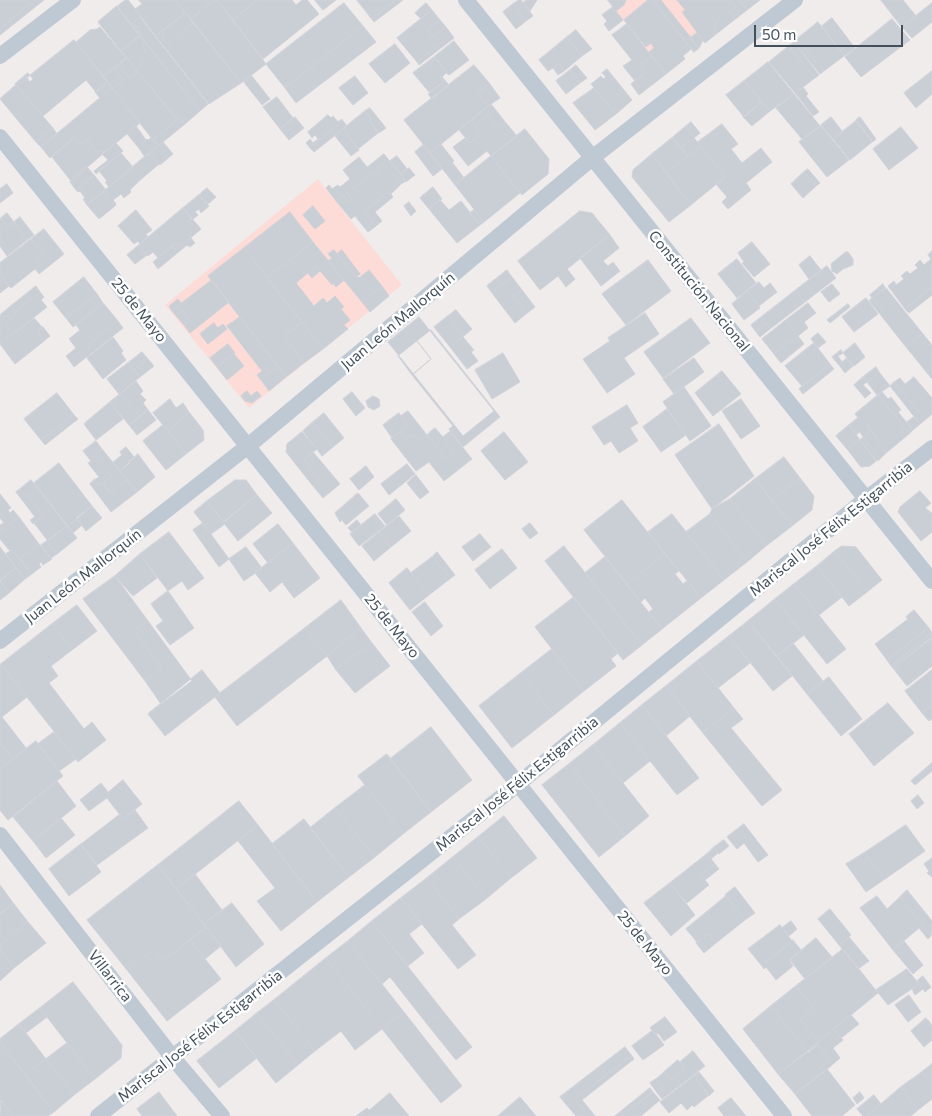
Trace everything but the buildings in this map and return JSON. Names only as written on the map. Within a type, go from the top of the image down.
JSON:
[{"type":"street","points":[[0,56],[73,0]]},
{"type":"street","name":"Constitución Nacional","points":[[466,0],[932,582]]},
{"type":"street","name":"Juan León Mallorquín","points":[[0,640],[248,446],[592,158],[795,0]]},
{"type":"street","name":"25 de Mayo","points":[[0,137],[784,1116]]},
{"type":"street","name":"Mariscal José Félix Estigarribia","points":[[98,1116],[518,784],[866,499],[932,448]]},
{"type":"street","name":"Villarrica","points":[[0,835],[173,1058],[222,1116]]},
{"type":"shaded area","points":[[608,0],[743,0],[747,5],[661,70]]},
{"type":"shaded area","points":[[318,179],[402,285],[249,408],[165,305]]}]
